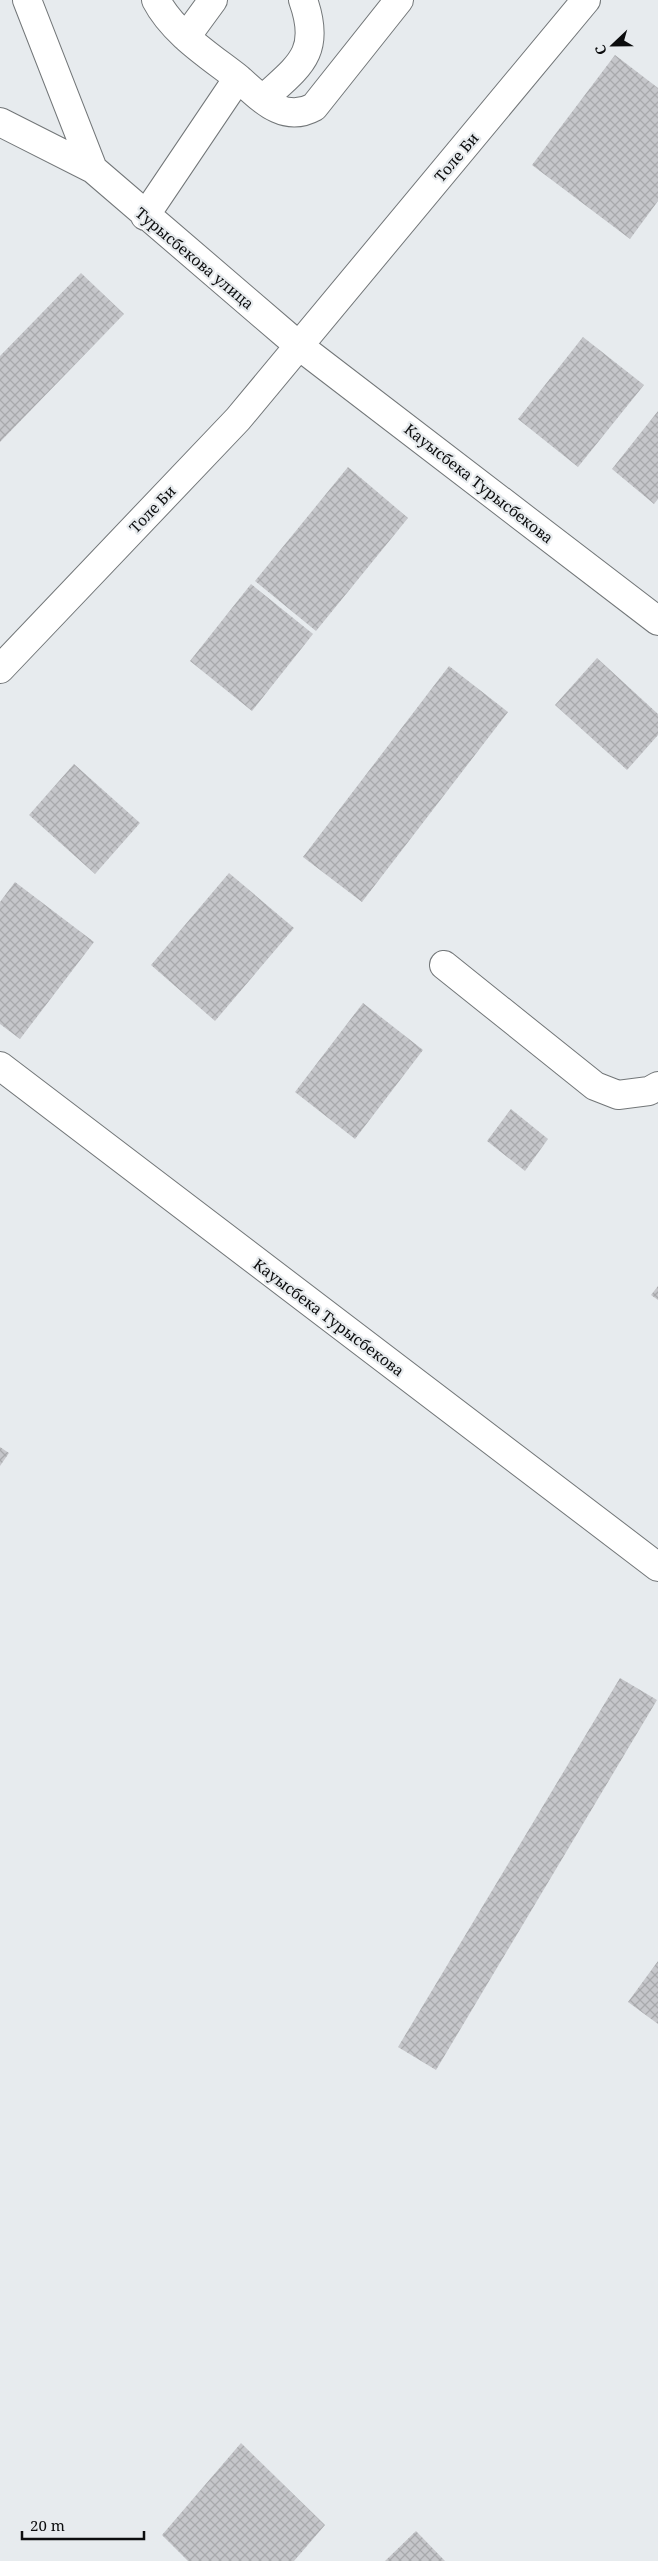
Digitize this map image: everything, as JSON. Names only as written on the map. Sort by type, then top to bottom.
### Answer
[{"type":"street","points":[[27,0],[93,169]]},
{"type":"street","points":[[156,0],[164,15],[186,37],[263,100],[288,114],[306,112],[314,107],[399,0]]},
{"type":"street","points":[[186,37],[213,0]]},
{"type":"street","points":[[263,100],[300,65],[310,44],[311,21],[304,0]]},
{"type":"street","name":"Толе Би","points":[[0,669],[238,419],[586,0]]},
{"type":"street","points":[[145,216],[238,78]]},
{"type":"street","points":[[0,122],[93,169]]},
{"type":"street","name":"Турысбекова улица","points":[[93,169],[145,216],[298,346]]},
{"type":"street","name":"Кауысбека Турысбекова","points":[[298,346],[658,621]]},
{"type":"street","points":[[444,965],[595,1086],[618,1095],[650,1091],[658,1086]]},
{"type":"street","name":"Кауысбека Турысбекова","points":[[0,1066],[658,1567]]},
{"type":"building","points":[[615,55],[658,88],[658,201],[630,239],[532,165]]},
{"type":"building","points":[[81,273],[124,314],[0,442],[0,356]]},
{"type":"building","points":[[583,337],[644,385],[578,467],[518,419]]},
{"type":"building","points":[[658,411],[658,499],[654,504],[612,469]]},
{"type":"building","points":[[348,467],[408,518],[316,631],[255,581]]},
{"type":"building","points":[[251,584],[313,634],[252,711],[190,661]]},
{"type":"building","points":[[597,658],[658,714],[658,735],[627,770],[555,705]]},
{"type":"building","points":[[449,666],[508,712],[362,902],[303,857]]},
{"type":"building","points":[[74,764],[140,823],[95,874],[29,815]]},
{"type":"building","points":[[229,873],[294,928],[215,1021],[151,965]]},
{"type":"building","points":[[15,882],[94,942],[20,1039],[0,1024],[0,902]]},
{"type":"building","points":[[363,1003],[423,1050],[355,1139],[295,1092]]},
{"type":"building","points":[[511,1109],[548,1139],[525,1171],[487,1141]]},
{"type":"building","points":[[658,1286],[658,1300],[651,1295]]},
{"type":"building","points":[[0,1447],[9,1453],[0,1466]]},
{"type":"building","points":[[620,1678],[657,1700],[436,2070],[398,2047]]},
{"type":"building","points":[[658,1961],[658,2024],[628,2002]]},
{"type":"building","points":[[241,2443],[325,2525],[294,2561],[188,2561],[162,2535]]},
{"type":"building","points":[[416,2531],[445,2561],[385,2561]]}]
